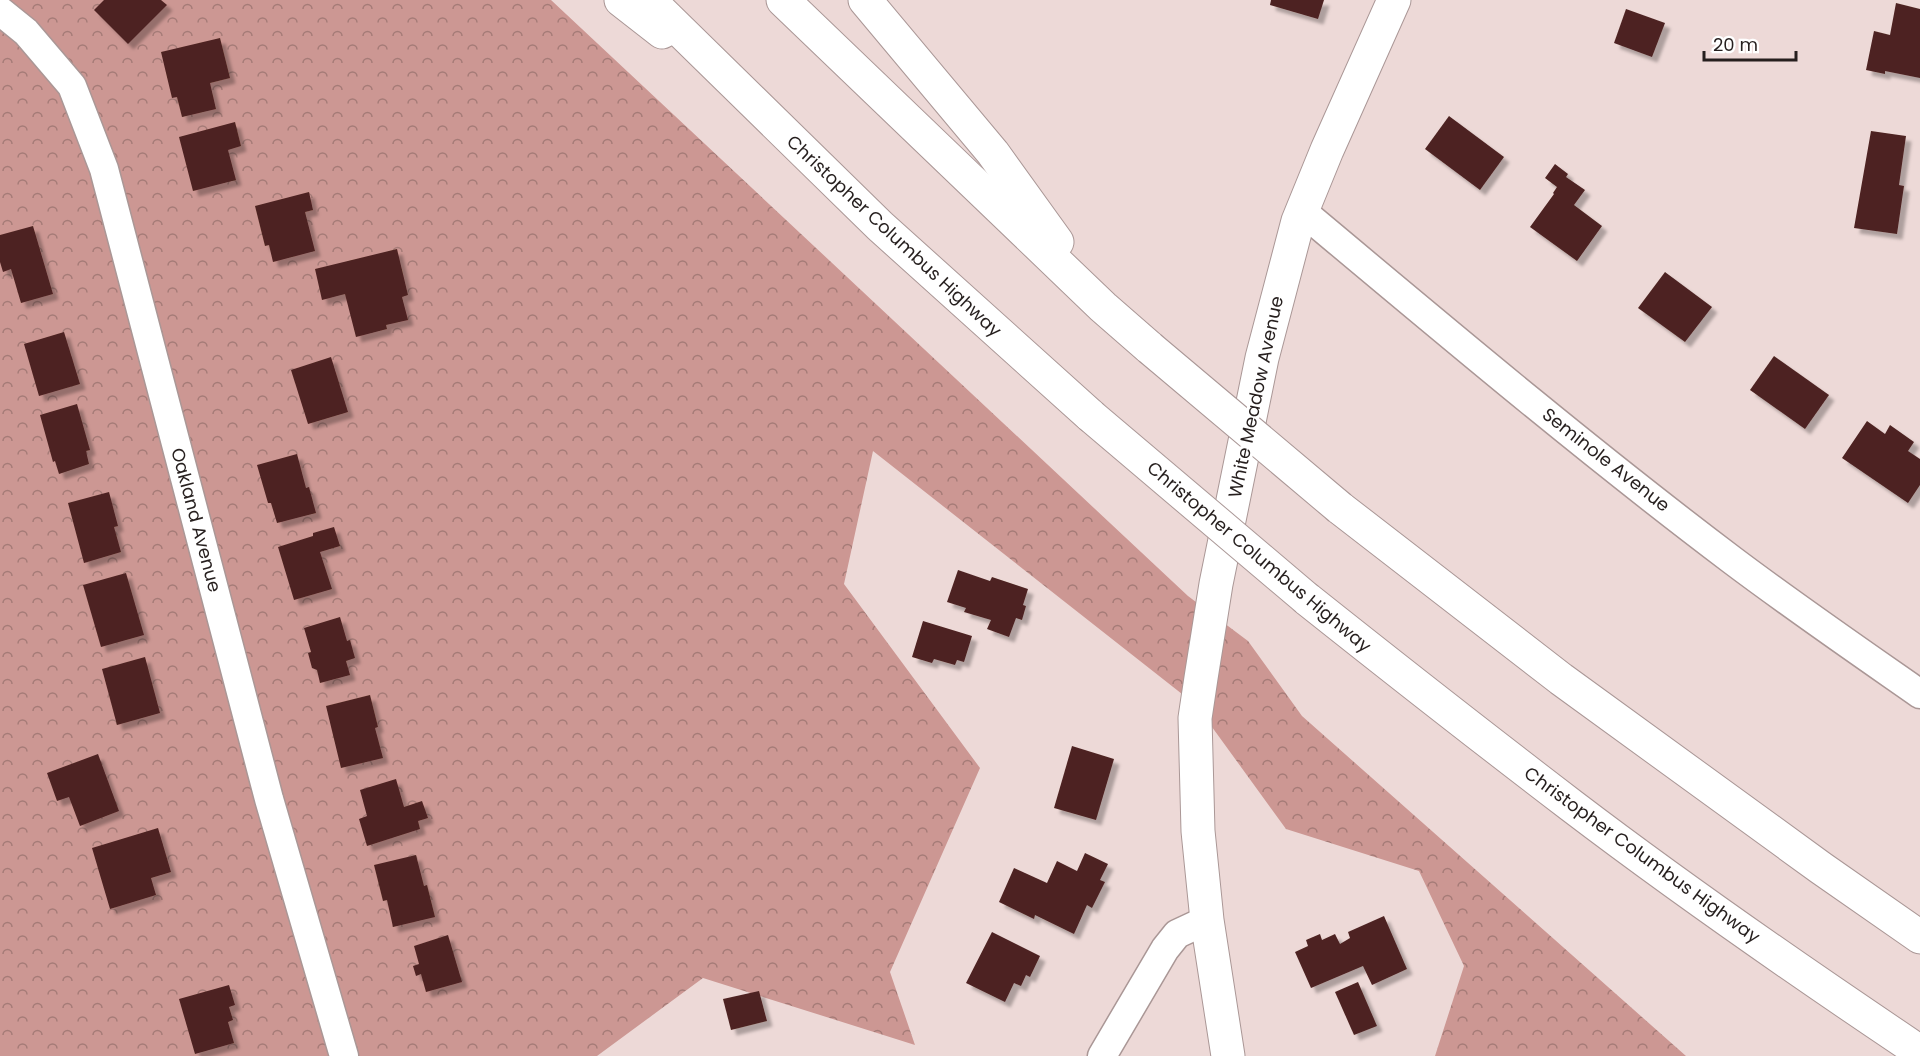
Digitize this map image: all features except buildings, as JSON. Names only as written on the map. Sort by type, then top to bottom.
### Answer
[{"type":"main road","points":[[621,0],[746,97]]},
{"type":"main road","name":"Christopher Columbus Highway","points":[[649,0],[880,226],[1091,416],[1307,600],[1653,866],[1920,1052]]},
{"type":"main road","points":[[783,0],[1103,307],[1340,508],[1561,679],[1920,937]]},
{"type":"main road","points":[[865,0],[993,153],[1103,307]]},
{"type":"main road","name":"White Meadow Avenue","points":[[1228,1056],[1207,921],[1198,831],[1197,710],[1216,584],[1262,358],[1298,221],[1394,0]]},
{"type":"street","name":"Oakland Avenue","points":[[0,11],[26,32],[72,86],[104,169],[269,799],[344,1056]]},
{"type":"street","name":"Seminole Avenue","points":[[1302,212],[1522,394],[1731,559],[1832,634],[1920,694]]},
{"type":"street","points":[[1102,1056],[1165,949],[1177,934],[1207,921]]},
{"type":"green space","points":[[0,0],[551,0],[1188,596],[1248,641],[1302,716],[1686,1056],[1435,1056],[1464,966],[1419,871],[1286,829],[1196,705],[873,451],[844,584],[980,768],[890,972],[915,1045],[703,978],[597,1056],[0,1056]]}]
